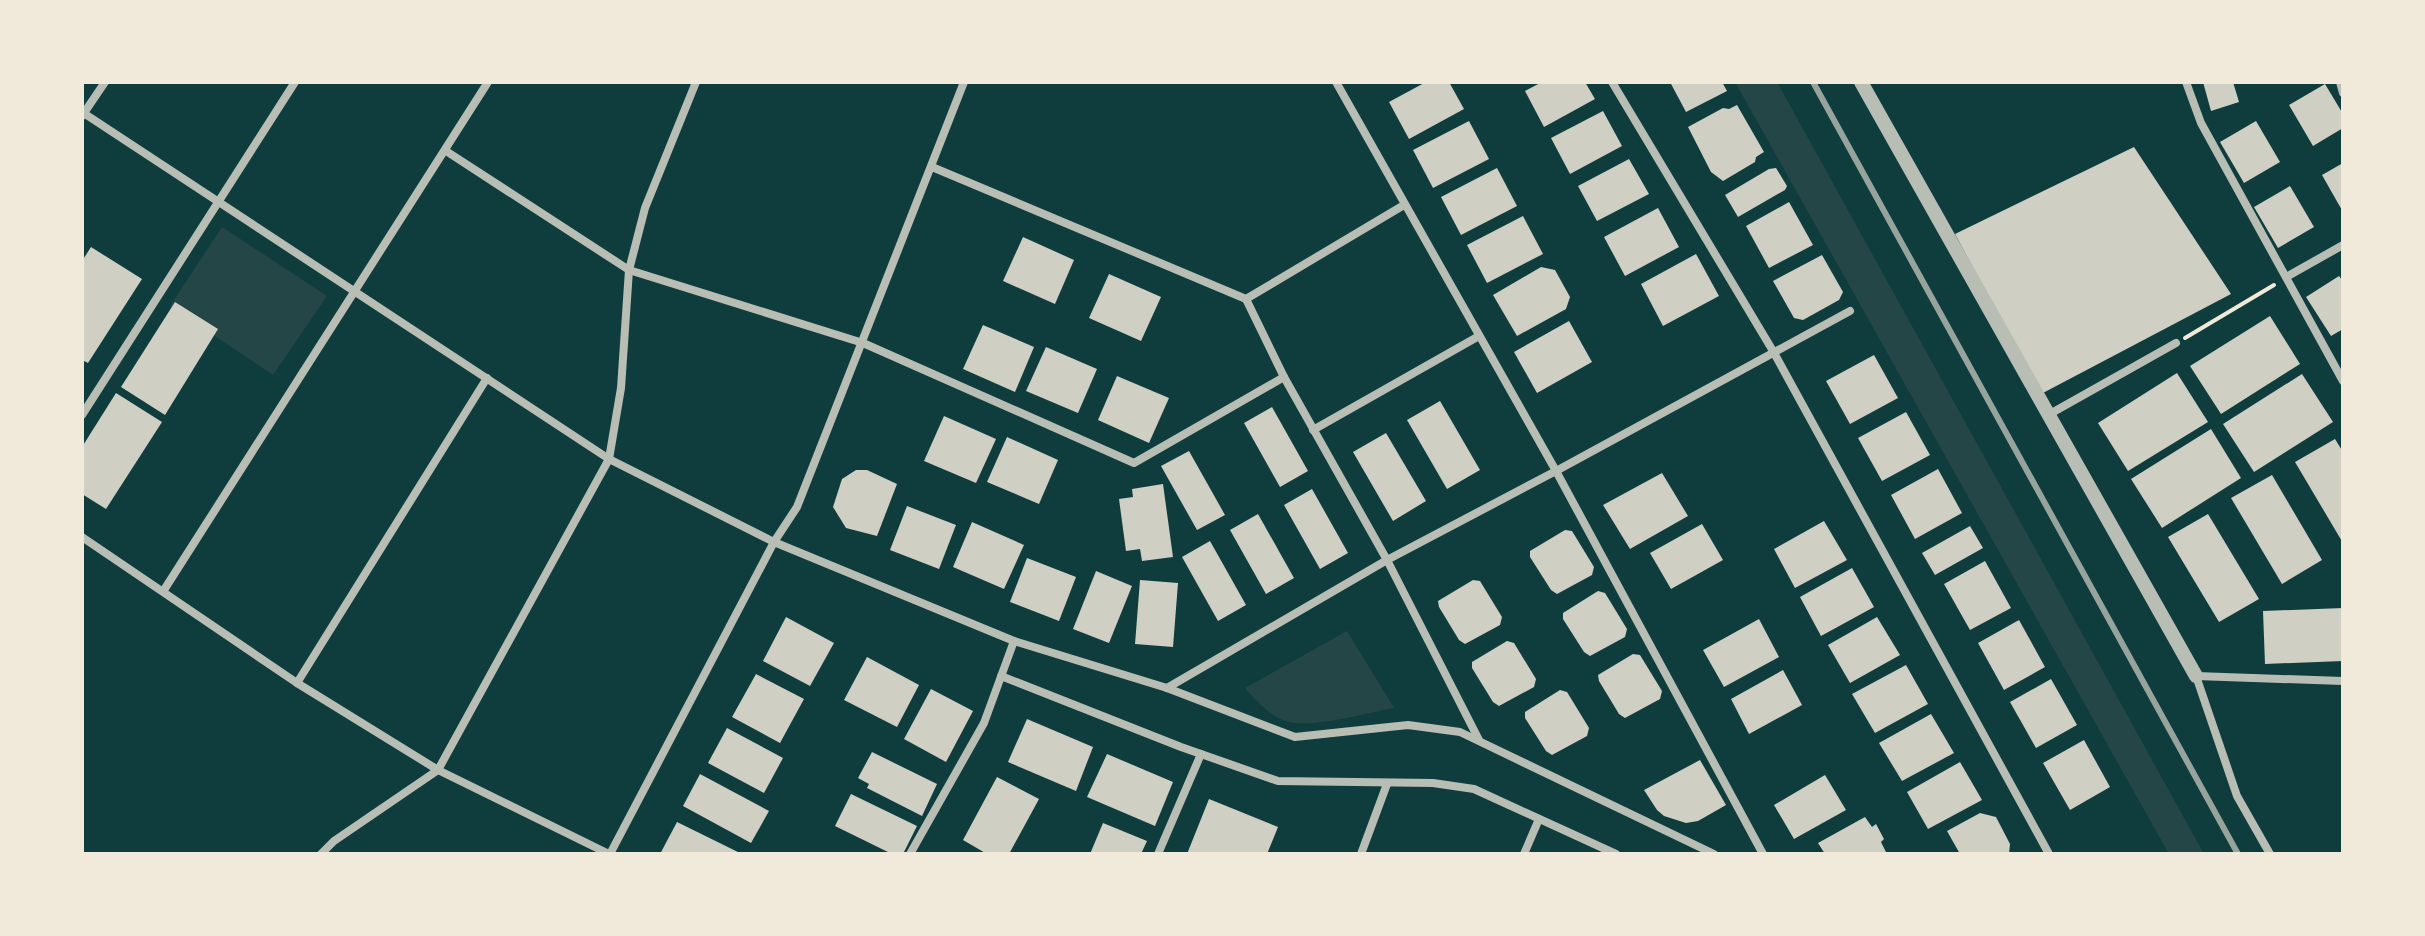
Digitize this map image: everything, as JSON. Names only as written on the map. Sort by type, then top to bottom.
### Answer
[{"type":"street","points":[[105,82],[83,114],[609,459],[774,542],[1014,641],[1167,688],[1295,737],[1408,725],[1460,732],[1714,854]]},
{"type":"street","points":[[82,415],[295,82]]},
{"type":"street","points":[[164,590],[488,82]]},
{"type":"street","points":[[321,854],[334,841],[438,770],[609,459],[621,388],[629,270],[645,208],[696,82]]},
{"type":"street","points":[[82,537],[297,683],[438,770],[609,854],[774,542],[797,507],[964,82]]},
{"type":"street","points":[[1336,82],[1556,471],[1763,854]]},
{"type":"street","points":[[1612,82],[1773,351],[2049,854]]},
{"type":"street","points":[[1861,82],[2196,676],[2237,796],[2270,854]]},
{"type":"street","points":[[2186,82],[2201,123],[2288,276],[2343,381]]},
{"type":"street","points":[[2340,82],[2343,93]]},
{"type":"street","points":[[446,151],[629,270],[863,343],[1134,463],[1284,377]]},
{"type":"street","points":[[932,167],[1246,299],[1284,377],[1387,560],[1480,741]]},
{"type":"street","points":[[1246,299],[1404,205]]},
{"type":"street","points":[[2288,276],[2343,245]]},
{"type":"street","points":[[1167,688],[1387,560],[1850,311]]},
{"type":"street","points":[[1313,430],[1479,336]]},
{"type":"street","points":[[2048,415],[2176,343]]},
{"type":"street","points":[[297,683],[487,378]]},
{"type":"street","points":[[910,854],[984,723],[1014,641]]},
{"type":"street","points":[[1001,676],[1278,781],[1433,783],[1474,789],[1616,854]]},
{"type":"street","points":[[2196,676],[2343,681]]},
{"type":"street","points":[[1158,854],[1201,754]]},
{"type":"street","points":[[1361,854],[1387,784]]},
{"type":"street","points":[[1524,854],[1539,819]]},
{"type":"path","points":[[2176,343],[2288,276]]},
{"type":"shaded area","points":[[1735,82],[1777,82],[2204,854],[2169,854]]},
{"type":"shaded area","points":[[222,227],[327,296],[273,375],[170,306]]},
{"type":"shaded area","points":[[1347,631],[1394,708],[1326,722],[1289,722],[1271,713],[1245,688]]},
{"type":"building","points":[[1426,82],[1449,82],[1464,109],[1409,139],[1389,102]]},
{"type":"building","points":[[1542,82],[1585,82],[1595,99],[1544,127],[1525,91]]},
{"type":"building","points":[[1670,82],[1722,82],[1727,91],[1686,112]]},
{"type":"building","points":[[2203,82],[2233,82],[2239,102],[2211,111]]},
{"type":"building","points":[[2325,84],[2343,114],[2343,128],[2313,146],[2289,105]]},
{"type":"building","points":[[1737,105],[1764,152],[1756,157],[1755,162],[1723,181],[1711,172],[1688,127],[1723,108]]},
{"type":"building","points":[[1603,111],[1622,146],[1570,174],[1551,138]]},
{"type":"building","points":[[1469,121],[1489,159],[1433,188],[1413,150]]},
{"type":"building","points":[[2256,121],[2280,162],[2244,183],[2220,142]]},
{"type":"building","points":[[2134,147],[2231,294],[2041,394],[1955,234]]},
{"type":"building","points":[[1629,159],[1649,194],[1597,221],[1578,186]]},
{"type":"building","points":[[2343,163],[2343,212],[2322,175]]},
{"type":"building","points":[[1497,168],[1517,206],[1461,235],[1441,197]]},
{"type":"building","points":[[1776,168],[1787,186],[1785,190],[1738,217],[1725,195]]},
{"type":"building","points":[[2290,186],[2314,227],[2278,248],[2254,207]]},
{"type":"building","points":[[1789,202],[1813,245],[1769,268],[1746,226]]},
{"type":"building","points":[[1658,208],[1679,247],[1625,276],[1604,237]]},
{"type":"building","points":[[1523,216],[1543,254],[1487,283],[1467,245]]},
{"type":"building","points":[[1023,237],[1074,260],[1055,304],[1003,281]]},
{"type":"building","points":[[91,247],[142,279],[88,363],[82,360],[82,261]]},
{"type":"building","points":[[1696,254],[1719,296],[1663,326],[1641,284]]},
{"type":"building","points":[[1822,255],[1843,292],[1839,300],[1803,320],[1794,318],[1773,281]]},
{"type":"building","points":[[1541,267],[1555,270],[1570,297],[1566,309],[1517,336],[1493,295]]},
{"type":"building","points":[[1109,274],[1161,297],[1141,341],[1089,318]]},
{"type":"building","points":[[2339,276],[2343,281],[2343,329],[2331,336],[2306,297]]},
{"type":"building","points":[[175,302],[218,329],[165,415],[121,387]]},
{"type":"building","points":[[2270,316],[2300,364],[2221,414],[2190,366]]},
{"type":"building","points":[[1569,321],[1592,362],[1537,393],[1514,352]]},
{"type":"building","points":[[983,325],[1034,347],[1015,392],[963,369]]},
{"type":"building","points":[[1046,347],[1097,369],[1078,413],[1026,391]]},
{"type":"building","points":[[1874,355],[1898,398],[1850,424],[1826,381]]},
{"type":"building","points":[[2177,373],[2208,422],[2128,471],[2098,423]]},
{"type":"building","points":[[2302,374],[2333,422],[2254,472],[2223,424]]},
{"type":"building","points":[[1117,376],[1169,398],[1149,443],[1098,420]]},
{"type":"building","points":[[116,393],[162,422],[106,509],[82,494],[82,447]]},
{"type":"building","points":[[1440,401],[1480,470],[1447,489],[1407,420]]},
{"type":"building","points":[[1272,407],[1308,471],[1280,487],[1244,423]]},
{"type":"building","points":[[1906,412],[1930,455],[1882,481],[1858,438]]},
{"type":"building","points":[[944,416],[996,439],[976,483],[924,461]]},
{"type":"building","points":[[2211,429],[2241,478],[2162,528],[2131,479]]},
{"type":"building","points":[[1386,433],[1426,501],[1393,521],[1353,452]]},
{"type":"building","points":[[1007,437],[1058,460],[1039,504],[987,482]]},
{"type":"building","points":[[2335,439],[2343,452],[2343,543],[2295,462]]},
{"type":"building","points":[[1189,451],[1225,515],[1197,530],[1161,466]]},
{"type":"building","points":[[1938,469],[1962,513],[1915,539],[1891,495]]},
{"type":"building","points":[[856,470],[867,470],[897,484],[877,536],[846,528],[833,507],[842,479]]},
{"type":"building","points":[[1662,473],[1688,516],[1630,549],[1603,505]]},
{"type":"building","points":[[2272,475],[2322,560],[2282,584],[2231,498]]},
{"type":"building","points":[[1163,484],[1173,557],[1142,561],[1140,549],[1126,551],[1119,499],[1133,497],[1132,489]]},
{"type":"building","points":[[1312,489],[1348,553],[1320,569],[1284,505]]},
{"type":"building","points":[[907,506],[956,525],[939,569],[890,550]]},
{"type":"building","points":[[1258,514],[1294,578],[1266,594],[1230,530]]},
{"type":"building","points":[[2208,514],[2259,599],[2219,622],[2168,537]]},
{"type":"building","points":[[1824,521],[1847,560],[1795,588],[1774,549]]},
{"type":"building","points":[[972,522],[1024,545],[1004,589],[953,567]]},
{"type":"building","points":[[1702,524],[1723,560],[1671,589],[1650,553]]},
{"type":"building","points":[[1970,526],[1983,548],[1935,575],[1922,553]]},
{"type":"building","points":[[1565,530],[1572,531],[1594,567],[1592,575],[1557,594],[1551,590],[1530,557],[1530,551]]},
{"type":"building","points":[[1210,541],[1246,605],[1218,621],[1182,557]]},
{"type":"building","points":[[1027,558],[1076,577],[1059,621],[1010,602]]},
{"type":"building","points":[[1985,561],[2011,608],[1970,630],[1944,584]]},
{"type":"building","points":[[1852,568],[1874,607],[1821,636],[1800,597]]},
{"type":"building","points":[[1096,571],[1132,586],[1109,643],[1073,629]]},
{"type":"building","points":[[1140,580],[1178,583],[1173,647],[1135,644]]},
{"type":"building","points":[[1473,580],[1480,581],[1502,617],[1500,625],[1465,644],[1459,640],[1438,601]]},
{"type":"building","points":[[1598,591],[1605,593],[1627,629],[1625,637],[1590,656],[1584,652],[1563,619],[1563,613]]},
{"type":"building","points":[[2343,608],[2343,661],[2265,664],[2263,611]]},
{"type":"building","points":[[786,617],[834,643],[810,686],[763,661]]},
{"type":"building","points":[[1877,617],[1900,655],[1850,683],[1828,645]]},
{"type":"building","points":[[1759,619],[1779,657],[1724,687],[1703,650]]},
{"type":"building","points":[[2019,620],[2045,667],[2004,690],[1978,643]]},
{"type":"building","points":[[1507,641],[1514,643],[1536,679],[1534,687],[1499,706],[1493,702],[1472,668],[1472,662]]},
{"type":"building","points":[[1633,654],[1640,655],[1662,691],[1660,699],[1625,718],[1619,714],[1598,675]]},
{"type":"building","points":[[867,657],[919,685],[897,727],[844,700]]},
{"type":"building","points":[[1906,665],[1928,704],[1875,733],[1852,694]]},
{"type":"building","points":[[1783,670],[1802,705],[1749,734],[1731,699]]},
{"type":"building","points":[[756,674],[804,699],[780,743],[732,717]]},
{"type":"building","points":[[2051,679],[2077,725],[2036,748],[2010,702]]},
{"type":"building","points":[[931,689],[973,711],[946,762],[904,739]]},
{"type":"building","points":[[1560,690],[1567,692],[1589,728],[1587,736],[1552,755],[1546,751],[1525,718],[1525,712]]},
{"type":"building","points":[[1931,714],[1954,753],[1902,781],[1879,743]]},
{"type":"building","points":[[1027,719],[1093,747],[1076,791],[1008,762]]},
{"type":"building","points":[[727,728],[783,758],[764,793],[708,763]]},
{"type":"building","points":[[2084,740],[2110,787],[2070,810],[2043,763]]},
{"type":"building","points":[[872,752],[937,784],[922,816],[867,788],[869,784],[858,778]]},
{"type":"building","points":[[1107,754],[1173,782],[1155,826],[1087,797]]},
{"type":"building","points":[[1700,760],[1726,805],[1698,821],[1686,823],[1664,816],[1644,790]]},
{"type":"building","points":[[1960,762],[1982,800],[1928,829],[1907,792]]},
{"type":"building","points":[[700,774],[769,811],[751,843],[683,806]]},
{"type":"building","points":[[1825,775],[1846,810],[1794,839],[1774,805]]},
{"type":"building","points":[[997,777],[1039,799],[1009,854],[987,854],[963,840]]},
{"type":"building","points":[[851,794],[917,826],[903,854],[892,854],[835,826]]},
{"type":"building","points":[[1209,799],[1278,827],[1267,854],[1187,854]]},
{"type":"building","points":[[1980,813],[1996,817],[2010,844],[2009,854],[1960,854],[1947,831]]},
{"type":"building","points":[[1865,817],[1872,827],[1876,824],[1884,839],[1881,842],[1886,852],[1825,854],[1818,843]]},
{"type":"building","points":[[677,822],[742,854],[660,854]]},
{"type":"building","points":[[1103,823],[1147,841],[1141,854],[1090,854]]},
{"type":"railway","points":[[1813,82],[2238,854]]}]
